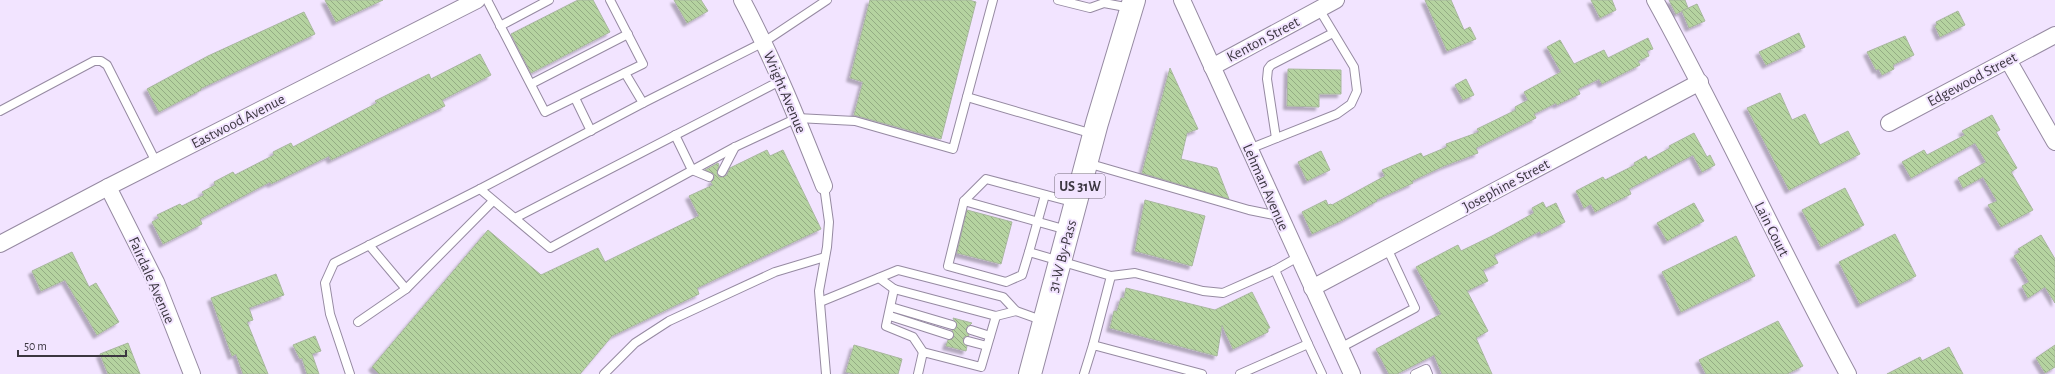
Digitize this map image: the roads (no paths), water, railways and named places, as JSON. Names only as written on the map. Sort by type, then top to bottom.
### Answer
[{"type":"main road","name":"31-W By-Pass","points":[[1030,374],[1086,163],[1132,4]]},
{"type":"street","name":"Eastwood Avenue","points":[[0,244],[156,162],[477,0]]},
{"type":"street","name":"Wright Avenue","points":[[742,0],[764,42],[797,118],[824,186]]},
{"type":"street","name":"Lehman Avenue","points":[[1182,0],[1352,374]]},
{"type":"street","name":"Kenton Street","points":[[1212,66],[1336,0]]},
{"type":"street","name":"Lain Court","points":[[1655,0],[1700,82],[1772,230],[1848,374]]},
{"type":"street","name":"Edgewood Street","points":[[1889,123],[2055,35]]},
{"type":"street","points":[[2008,60],[2055,142]]},
{"type":"street","name":"Josephine Street","points":[[1312,288],[1700,82]]},
{"type":"street","name":"Fairdale Avenue","points":[[108,187],[156,282],[192,374]]},
{"type":"lane","points":[[487,0],[545,112],[643,64],[610,0]]},
{"type":"lane","points":[[500,26],[549,0]]},
{"type":"lane","points":[[350,374],[330,314],[325,282],[334,263],[764,42],[827,0]]},
{"type":"lane","points":[[480,189],[550,248],[692,170],[797,118],[855,121],[953,149],[993,0]]},
{"type":"lane","points":[[1058,0],[1090,8],[1104,3],[1132,4]]},
{"type":"lane","points":[[1249,150],[1337,114],[1351,104],[1357,91],[1354,67],[1319,9]]},
{"type":"lane","points":[[1276,138],[1267,79],[1268,69],[1272,65],[1333,33]]},
{"type":"lane","points":[[531,84],[628,34]]},
{"type":"lane","points":[[0,111],[94,61],[101,61],[107,65],[156,162]]},
{"type":"lane","points":[[625,73],[643,103]]},
{"type":"lane","points":[[515,218],[780,81]]},
{"type":"lane","points":[[967,97],[1094,134]]},
{"type":"lane","points":[[574,98],[591,131]]},
{"type":"lane","points":[[675,135],[692,170],[709,177]]},
{"type":"lane","points":[[722,172],[735,148]]},
{"type":"lane","points":[[1086,163],[1249,210],[1280,216]]},
{"type":"lane","points":[[1045,195],[1022,276],[1006,282],[948,266],[964,201],[986,179],[1076,203]]},
{"type":"lane","points":[[824,186],[829,222],[819,290],[826,374]]},
{"type":"lane","points":[[358,322],[406,289],[493,201]]},
{"type":"lane","points":[[964,201],[1068,231]]},
{"type":"lane","points":[[369,245],[406,289]]},
{"type":"lane","points":[[1340,348],[1415,308],[1387,248]]},
{"type":"lane","points":[[1029,252],[1111,276],[1135,273],[1203,291],[1223,293],[1275,270],[1298,257]]},
{"type":"lane","points":[[604,374],[635,343],[669,321],[775,272],[825,257]]},
{"type":"lane","points":[[820,302],[898,270],[1003,297],[1016,311],[1044,321]]},
{"type":"lane","points":[[1275,270],[1322,374]]},
{"type":"lane","points":[[1084,374],[1111,276]]},
{"type":"lane","points":[[879,278],[894,289],[996,316],[1016,311]]},
{"type":"lane","points":[[1003,297],[1006,282]]},
{"type":"lane","points":[[894,289],[890,316],[886,326],[914,337],[923,352],[918,374]]},
{"type":"lane","points":[[891,307],[952,325]]},
{"type":"lane","points":[[890,316],[949,335]]},
{"type":"lane","points":[[923,352],[981,367],[996,316]]},
{"type":"lane","points":[[971,330],[990,336]]},
{"type":"lane","points":[[968,341],[987,346]]},
{"type":"lane","points":[[1240,374],[1308,344]]},
{"type":"lane","points":[[1093,345],[1202,374]]},
{"type":"lane","points":[[1415,374],[1426,369],[1428,374]]}]
